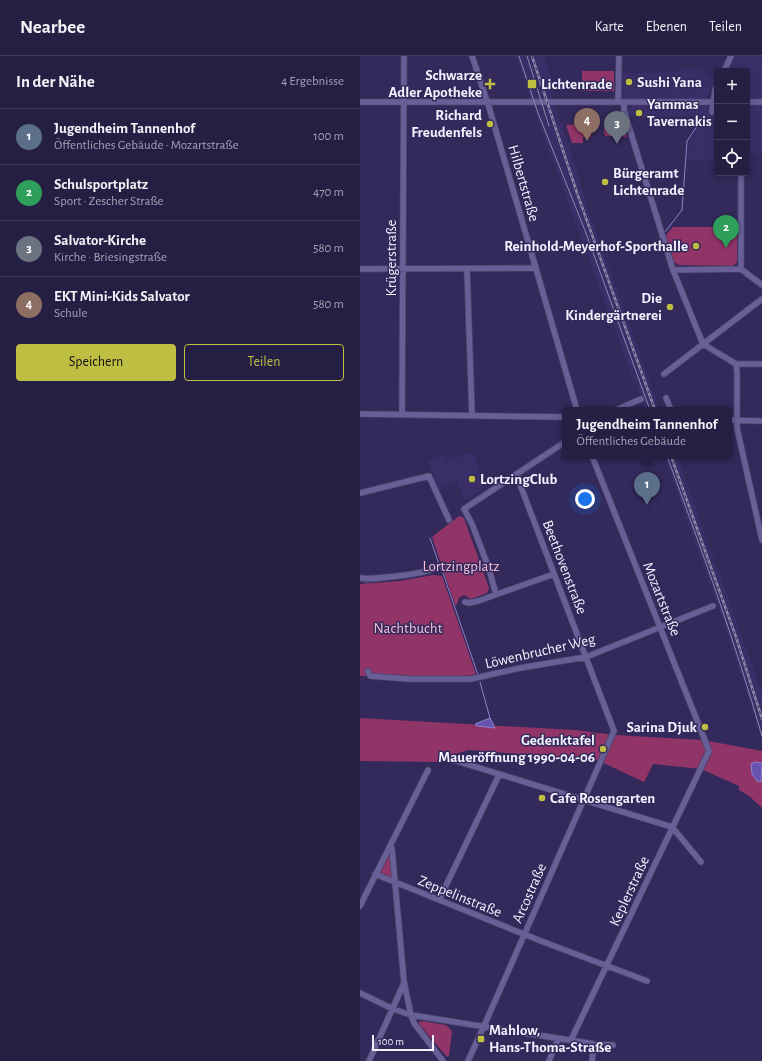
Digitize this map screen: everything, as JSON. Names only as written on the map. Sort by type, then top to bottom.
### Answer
[{"type":"street","name":"Krügerstraße","points":[[402,414],[404,56]]},
{"type":"street","name":"Hilbertstraße","points":[[472,56],[487,102],[576,407]]},
{"type":"street","points":[[619,56],[621,102],[673,270],[703,344],[736,364],[762,364]]},
{"type":"street","points":[[725,68],[731,56]]},
{"type":"street","points":[[360,102],[714,102]]},
{"type":"street","points":[[750,102],[762,102]]},
{"type":"street","points":[[712,112],[714,104]]},
{"type":"street","points":[[741,176],[741,269]]},
{"type":"street","points":[[360,269],[536,268]]},
{"type":"street","points":[[467,269],[472,415]]},
{"type":"street","points":[[673,270],[741,269],[762,285]]},
{"type":"street","points":[[664,374],[762,299]]},
{"type":"street","points":[[736,364],[736,420],[762,540]]},
{"type":"street","points":[[666,398],[670,407]]},
{"type":"street","points":[[623,407],[641,399]]},
{"type":"street","points":[[360,414],[562,417]]},
{"type":"street","points":[[732,420],[762,420]]},
{"type":"street","points":[[496,594],[488,566],[472,524],[464,509],[562,444]]},
{"type":"street","name":"Mozartstraße","points":[[593,459],[709,751]]},
{"type":"street","name":"Beethovenstraße","points":[[516,474],[614,729],[612,735]]},
{"type":"street","points":[[360,493],[429,476],[449,520]]},
{"type":"street","points":[[361,579],[397,576],[435,568]]},
{"type":"street","points":[[465,602],[470,603],[554,574]]},
{"type":"street","name":"Löwenbrucher Weg","points":[[368,671],[370,676],[396,678],[471,679],[586,656],[713,606]]},
{"type":"street","name":"Arcostraße","points":[[468,1061],[612,735]]},
{"type":"street","name":"Keplerstraße","points":[[571,1040],[709,751]]},
{"type":"street","points":[[450,759],[672,827],[701,862]]},
{"type":"street","points":[[360,906],[428,770]]},
{"type":"street","points":[[439,900],[499,775]]},
{"type":"street","points":[[390,846],[392,849],[404,982],[411,1015],[414,1023],[443,1061]]},
{"type":"street","name":"Zeppelinstraße","points":[[375,874],[394,883],[524,934],[648,981]]},
{"type":"street","points":[[369,1061],[404,982]]},
{"type":"street","points":[[360,993],[393,1009],[411,1015],[558,1039],[613,1045]]},
{"type":"street","points":[[549,1061],[558,1039]]},
{"type":"street","points":[[592,1061],[594,1044]]},
{"type":"shaded area","points":[[516,56],[544,56],[554,87],[549,89],[571,151],[590,215],[659,407],[645,407],[633,379],[536,115]]},
{"type":"shaded area","points":[[734,56],[759,56],[762,58],[762,98],[750,98],[750,68],[728,68]]},
{"type":"shaded area","points":[[695,68],[714,78],[714,85],[705,99],[621,98],[621,73],[678,72],[678,69]]},
{"type":"shaded area","points":[[633,105],[714,105],[714,160],[687,160],[689,141],[705,116],[628,117],[627,110]]},
{"type":"shaded area","points":[[750,105],[762,105],[762,153],[750,153]]},
{"type":"shaded area","points":[[473,452],[486,487],[465,501],[457,480],[439,488],[428,462],[445,454],[447,460]]},
{"type":"shaded area","points":[[665,459],[678,459],[762,692],[762,741],[729,638]]},
{"type":"shaded area","points":[[490,718],[495,728],[477,726],[475,724]]},
{"type":"shaded area","points":[[755,762],[762,763],[761,782],[757,781],[752,774],[751,764]]},
{"type":"green space","points":[[582,71],[614,71],[614,91],[582,91]]},
{"type":"green space","points":[[622,123],[627,137],[605,136],[604,124]]},
{"type":"green space","points":[[589,124],[591,137],[583,137],[583,143],[572,143],[566,125]]},
{"type":"green space","points":[[673,227],[737,227],[737,262],[733,266],[679,265],[674,262],[666,235]]},
{"type":"green space","name":"Lortzingplatz","points":[[459,516],[464,518],[489,588],[487,593],[471,599],[464,595],[459,598],[457,604],[455,605],[432,537]]},
{"type":"green space","name":"Nachtbucht","points":[[433,575],[442,576],[476,674],[467,676],[360,676],[360,584],[400,581]]},
{"type":"green space","points":[[360,718],[574,730],[615,735],[703,740],[762,751],[762,808],[749,796],[739,790],[739,786],[701,769],[653,764],[644,782],[597,760],[469,750],[436,762],[360,761]]},
{"type":"green space","points":[[387,854],[391,855],[392,877],[390,878],[378,873]]},
{"type":"green space","points":[[422,1021],[446,1025],[452,1031],[449,1056],[447,1057],[419,1024],[419,1022]]},
{"type":"waterway","points":[[665,232],[682,210],[687,141],[704,116]]},
{"type":"waterway","points":[[430,538],[441,570]]},
{"type":"waterway","points":[[443,573],[478,675]]},
{"type":"waterway","points":[[365,582],[378,581]]},
{"type":"waterway","points":[[480,682],[490,718]]},
{"type":"tram line","points":[[519,56],[538,113],[586,233],[649,407]]},
{"type":"tram line","points":[[527,56],[549,126]]},
{"type":"tram line","points":[[668,459],[729,630],[762,736]]},
{"type":"railway","points":[[532,56],[577,193],[654,407]]},
{"type":"railway","points":[[672,459],[736,637],[762,719]]},
{"type":"place","name":"Sushi Yana","points":[[629,82]]},
{"type":"place","name":"Schwarze Adler Apotheke","points":[[490,84]]},
{"type":"place","name":"Lichtenrade","points":[[532,84]]},
{"type":"place","name":"Yammas Tavernakis","points":[[639,113]]},
{"type":"place","name":"Richard Freudenfels","points":[[490,124]]},
{"type":"place","name":"EKT Mini-Kids Salvator","points":[[587,141]]},
{"type":"place","name":"Salvator-Kirche","points":[[617,144]]},
{"type":"place","name":"Bürgeramt Lichtenrade","points":[[605,182]]},
{"type":"place","name":"Reinhold-Meyerhof-Sporthalle","points":[[696,246]]},
{"type":"place","name":"Schulsportplatz","points":[[726,248]]},
{"type":"place","name":"Die Kindergärtnerei","points":[[670,307]]},
{"type":"place","name":"LortzingClub","points":[[472,479]]},
{"type":"place","name":"Jugendheim Tannenhof","points":[[647,505]]},
{"type":"place","name":"Sarina Djuk","points":[[705,727]]},
{"type":"place","name":"Gedenktafel Maueröffnung 1990-04-06","points":[[603,749]]},
{"type":"place","name":"Cafe Rosengarten","points":[[542,798]]},
{"type":"place","name":"Mahlow, Hans-Thoma-Straße","points":[[481,1039]]}]
